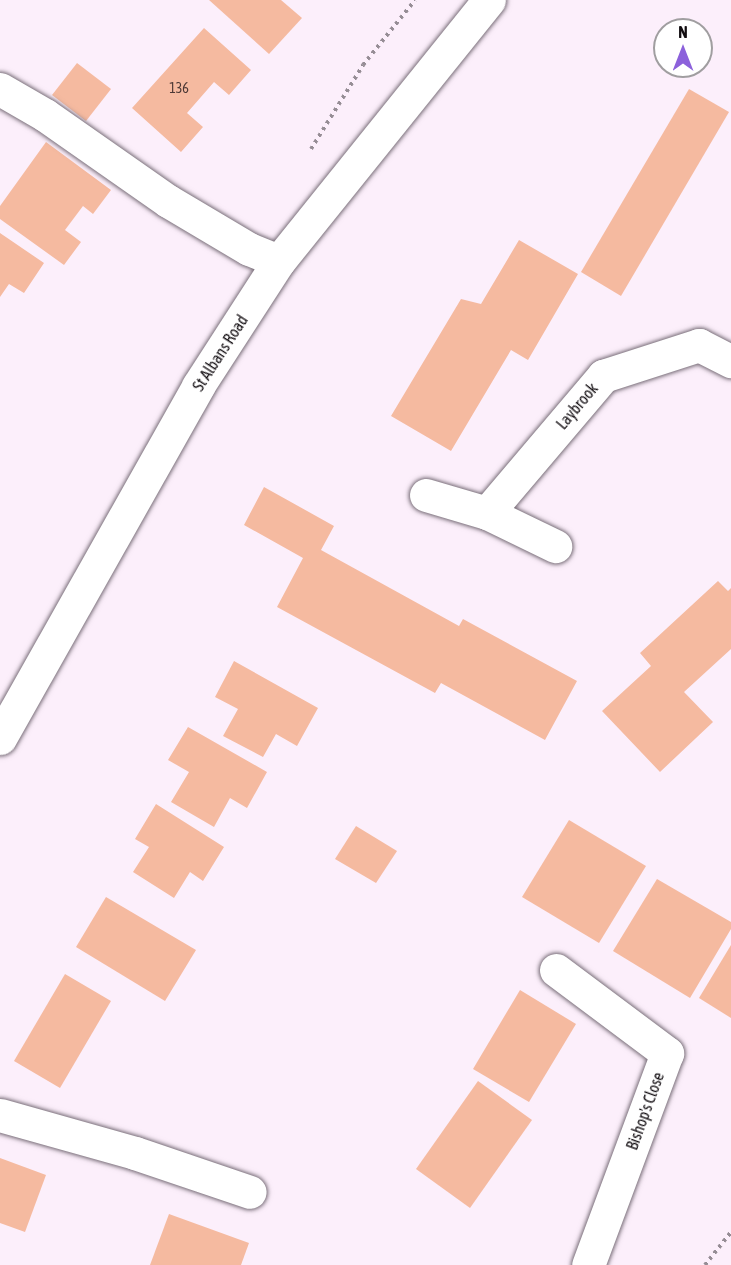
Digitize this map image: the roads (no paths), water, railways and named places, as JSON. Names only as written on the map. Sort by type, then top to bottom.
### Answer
[{"type":"main road","name":"St Albans Road","points":[[0,738],[198,386],[279,261],[489,0]]},
{"type":"main road","points":[[0,89],[45,115],[168,201],[249,249],[279,261]]},
{"type":"main road","name":"Laybrook","points":[[487,513],[603,376],[699,345],[731,361]]},
{"type":"main road","points":[[426,495],[487,513],[555,546]]},
{"type":"main road","name":"Bishop's Close","points":[[556,970],[667,1053],[588,1265]]},
{"type":"main road","points":[[0,1115],[135,1153],[250,1192]]}]
